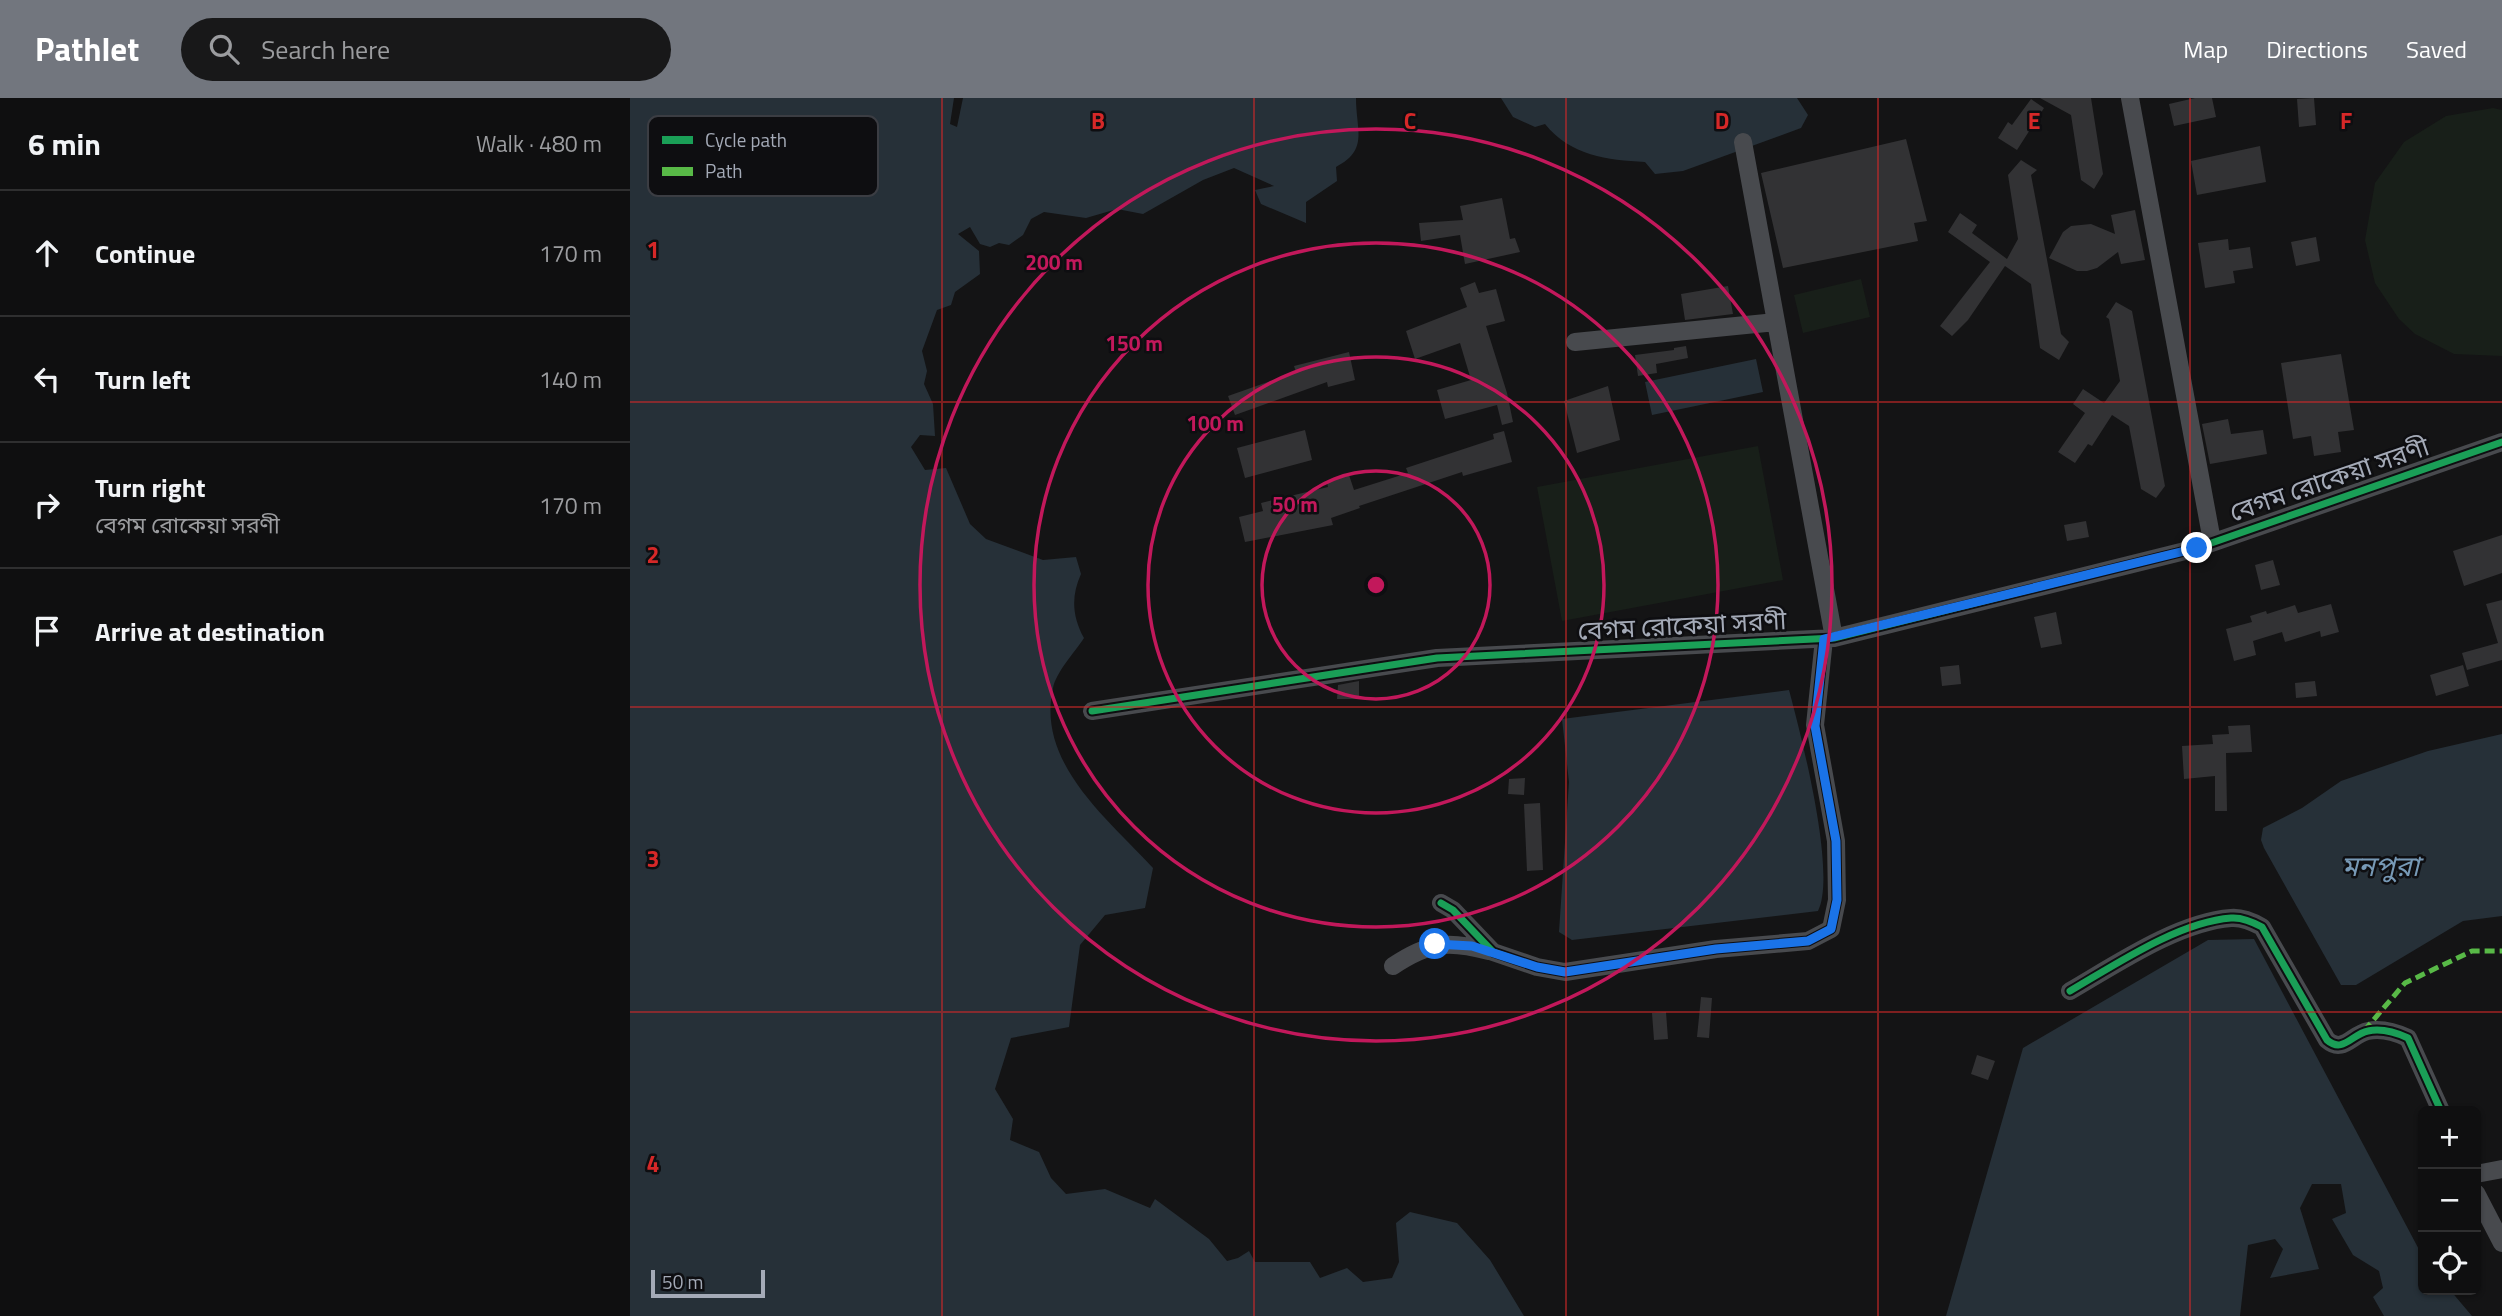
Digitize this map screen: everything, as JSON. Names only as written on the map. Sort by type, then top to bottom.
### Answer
[{"type":"street","points":[[2130,98],[2212,541]]},
{"type":"street","points":[[1393,966],[1435,944],[1456,944],[1493,952],[1537,967],[1565,972],[1716,949],[1808,941],[1831,929],[1837,900],[1836,841],[1815,726],[1829,638],[1743,142]]},
{"type":"street","points":[[1575,342],[1776,322]]},
{"type":"street","name":"বেগম রোকেয়া সরণী","points":[[1092,711],[1437,658],[1829,638],[2197,548],[2502,442]]},
{"type":"street","points":[[1441,903],[1453,910],[1493,952]]},
{"type":"street","points":[[2070,991],[2132,955],[2192,928],[2233,918],[2250,921],[2262,927],[2327,1040],[2342,1046],[2364,1031],[2380,1030],[2408,1038],[2439,1106]]},
{"type":"street","points":[[2481,1173],[2502,1169]]},
{"type":"street","points":[[2481,1203],[2502,1243]]},
{"type":"shaded area","points":[[2493,108],[2502,110],[2502,356],[2454,354],[2415,334],[2399,319],[2375,283],[2365,240],[2375,183],[2404,142],[2446,116]]},
{"type":"shaded area","points":[[1861,279],[1870,317],[1803,333],[1794,295]]},
{"type":"shaded area","points":[[1758,446],[1783,580],[1562,621],[1537,487]]},
{"type":"water","points":[[630,98],[954,98],[950,124],[957,127],[963,98],[1356,98],[1357,146],[1353,154],[1336,167],[1337,181],[1306,202],[1306,223],[1261,204],[1255,190],[1274,186],[1234,168],[1203,180],[1143,214],[1117,209],[1086,218],[1044,212],[1031,219],[1023,235],[1009,245],[999,243],[990,247],[980,244],[970,227],[958,234],[979,251],[980,274],[955,292],[951,305],[937,310],[922,351],[927,371],[924,384],[933,404],[935,436],[920,435],[911,447],[925,470],[946,468],[970,524],[986,539],[1043,560],[1076,557],[1081,574],[1074,606],[1084,638],[1062,669],[1053,688],[1051,715],[1055,741],[1065,765],[1080,788],[1153,868],[1145,908],[1105,915],[1080,945],[1069,1027],[1011,1038],[995,1089],[1013,1119],[1010,1140],[1039,1152],[1051,1178],[1066,1194],[1105,1189],[1150,1208],[1155,1199],[1209,1239],[1227,1261],[1249,1251],[1255,1262],[1310,1262],[1320,1278],[1347,1268],[1363,1282],[1392,1278],[1399,1262],[1396,1223],[1410,1212],[1457,1223],[1490,1260],[1524,1316],[630,1316]]},
{"type":"water","points":[[1501,98],[1797,98],[1808,115],[1801,128],[1683,171],[1655,174],[1645,162],[1604,158],[1578,150],[1555,135],[1545,124],[1535,127],[1513,117]]},
{"type":"water","points":[[1756,359],[1763,392],[1652,415],[1645,382]]},
{"type":"water","points":[[1789,690],[1820,836],[1823,892],[1818,911],[1572,940],[1559,932],[1569,782],[1562,719]]},
{"type":"water","name":"মনপুরা","points":[[2502,734],[2502,916],[2463,921],[2356,985],[2341,985],[2264,848],[2261,840],[2263,828],[2302,808],[2341,781],[2428,751]]},
{"type":"water","points":[[2254,939],[2418,1248],[2418,1295],[2454,1295],[2472,1316],[2384,1316],[2373,1297],[2383,1288],[2379,1271],[2353,1255],[2332,1219],[2346,1213],[2341,1184],[2312,1184],[2300,1208],[2319,1269],[2270,1278],[2283,1249],[2275,1239],[2248,1245],[2240,1316],[1946,1316],[2023,1048],[2208,940]]},
{"type":"building","points":[[2040,98],[2091,98],[2103,174],[2094,189],[2081,180],[2071,115]]},
{"type":"building","points":[[2195,98],[2212,98],[2216,117],[2174,126],[2169,104]]},
{"type":"building","points":[[2314,98],[2316,125],[2299,127],[2297,99]]},
{"type":"building","points":[[2031,99],[2044,108],[2017,150],[1998,138],[2008,122],[2012,125]]},
{"type":"building","points":[[1906,139],[1927,221],[1914,223],[1918,241],[1783,268],[1761,173]]},
{"type":"building","points":[[2260,146],[2266,182],[2197,195],[2191,161]]},
{"type":"building","points":[[2021,160],[2037,170],[2031,175],[2061,334],[2069,342],[2059,360],[2040,348],[2031,284],[2005,266],[1968,320],[1952,336],[1940,326],[1990,262],[1948,232],[1960,213],[1977,225],[1972,233],[2007,259],[2018,239],[2008,175]]},
{"type":"building","points":[[1502,198],[1510,239],[1515,238],[1520,252],[1465,264],[1460,235],[1421,241],[1419,223],[1463,220],[1460,206]]},
{"type":"building","points":[[2135,210],[2145,260],[2121,264],[2118,252],[2097,268],[2077,271],[2049,258],[2063,232],[2071,226],[2091,224],[2115,234],[2111,215]]},
{"type":"building","points":[[2316,237],[2320,261],[2296,266],[2291,242]]},
{"type":"building","points":[[2228,239],[2229,250],[2250,247],[2253,268],[2233,271],[2235,283],[2205,288],[2198,243]]},
{"type":"building","points":[[1475,282],[1479,293],[1496,289],[1505,321],[1486,326],[1513,422],[1502,425],[1497,405],[1445,419],[1437,390],[1471,380],[1460,343],[1415,359],[1406,331],[1467,307],[1460,288]]},
{"type":"building","points":[[1728,286],[1733,314],[1685,320],[1681,294]]},
{"type":"building","points":[[2116,302],[2132,311],[2165,486],[2156,498],[2141,489],[2129,426],[2112,415],[2092,446],[2088,444],[2075,463],[2058,452],[2085,413],[2073,404],[2083,389],[2104,403],[2120,381],[2109,319],[2106,317]]},
{"type":"building","points":[[1686,346],[1688,358],[1656,364],[1657,373],[1638,376],[1635,355]]},
{"type":"building","points":[[1349,352],[1355,380],[1328,387],[1327,382],[1235,415],[1228,396],[1296,372],[1294,366]]},
{"type":"building","points":[[2341,354],[2354,430],[2338,432],[2341,452],[2314,456],[2311,436],[2293,439],[2281,363]]},
{"type":"building","points":[[1608,386],[1620,440],[1577,453],[1564,401]]},
{"type":"building","points":[[2228,419],[2231,434],[2263,430],[2267,454],[2210,464],[2202,424]]},
{"type":"building","points":[[1305,430],[1312,460],[1245,478],[1237,448]]},
{"type":"building","points":[[1504,431],[1512,462],[1463,476],[1462,472],[1359,506],[1360,508],[1331,518],[1333,525],[1245,542],[1239,517],[1263,511],[1261,503],[1328,487],[1327,482],[1349,475],[1354,490],[1408,473],[1406,468],[1494,439],[1493,434]]},
{"type":"building","points":[[2086,521],[2089,537],[2067,541],[2064,525]]},
{"type":"building","points":[[2502,535],[2502,573],[2464,586],[2453,551]]},
{"type":"building","points":[[2273,560],[2280,585],[2261,590],[2255,565]]},
{"type":"building","points":[[2502,600],[2502,660],[2467,670],[2462,653],[2498,643],[2486,604]]},
{"type":"building","points":[[2331,604],[2339,632],[2321,637],[2320,631],[2285,642],[2282,632],[2253,641],[2256,655],[2234,661],[2226,629],[2252,622],[2250,616],[2266,611],[2267,614],[2295,605],[2298,613]]},
{"type":"building","points":[[2056,612],[2062,644],[2041,648],[2034,617]]},
{"type":"building","points":[[1959,665],[1961,684],[1942,686],[1940,667]]},
{"type":"building","points":[[2463,665],[2469,686],[2436,696],[2430,675]]},
{"type":"building","points":[[1359,681],[1359,699],[1337,699],[1338,685]]},
{"type":"building","points":[[2315,681],[2317,696],[2296,698],[2295,683]]},
{"type":"building","points":[[2250,725],[2252,752],[2226,753],[2227,811],[2215,811],[2215,776],[2184,779],[2182,746],[2213,744],[2212,735],[2229,734],[2228,726]]},
{"type":"building","points":[[1525,778],[1524,795],[1508,794],[1509,779]]},
{"type":"building","points":[[1540,803],[1543,870],[1527,871],[1524,804]]},
{"type":"building","points":[[1701,997],[1712,998],[1709,1038],[1697,1037]]},
{"type":"building","points":[[1666,1012],[1668,1039],[1654,1040],[1652,1013]]},
{"type":"building","points":[[1977,1055],[1995,1061],[1988,1080],[1971,1074]]},
{"type":"marked path","points":[[2364,1031],[2405,983],[2472,951],[2502,951]]},
{"type":"cycle path","points":[[1092,711],[1437,658],[1834,638],[2197,548],[2502,442]]},
{"type":"cycle path","points":[[1441,903],[1453,910],[1493,952],[1537,967],[1565,972],[1716,949],[1808,941],[1831,929],[1837,900],[1836,841],[1815,725],[1824,639]]},
{"type":"cycle path","points":[[2070,991],[2148,946],[2190,927],[2231,918],[2247,920],[2262,927],[2327,1040],[2338,1045],[2362,1033],[2378,1030],[2408,1038],[2439,1106]]},
{"type":"route","points":[[1435,944],[1472,946],[1537,967],[1565,972],[1716,949],[1808,941],[1831,929],[1837,900],[1836,841],[1815,726],[1824,639],[2197,548]]}]
